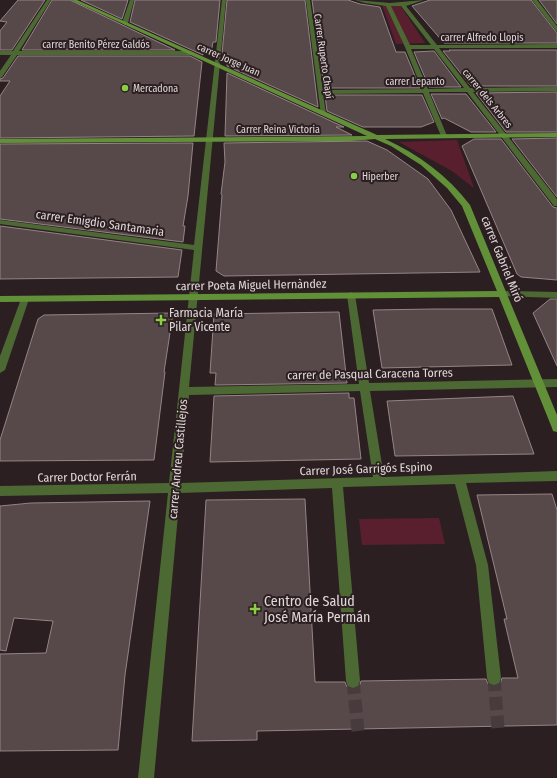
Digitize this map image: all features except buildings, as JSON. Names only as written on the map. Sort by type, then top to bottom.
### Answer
[{"type":"main road","name":"carrer Jorge Juan","points":[[73,0],[217,64],[323,114],[377,137]]},
{"type":"main road","name":"Carrer Reina Victoria","points":[[0,141],[557,135]]},
{"type":"main road","name":"carrer Gabriel Miró","points":[[377,137],[411,154],[430,166],[449,184],[466,204],[557,428]]},
{"type":"main road","name":"carrer Poeta Miguel Hernàndez","points":[[0,299],[503,294]]},
{"type":"street","points":[[0,76],[49,0]]},
{"type":"street","points":[[125,23],[132,0]]},
{"type":"street","name":"carrer Andreu Castillejos","points":[[146,778],[224,0]]},
{"type":"street","name":"Carrer Ruperto Chapí","points":[[308,0],[323,114]]},
{"type":"street","points":[[357,0],[387,4],[402,4],[422,0]]},
{"type":"street","points":[[534,0],[557,30]]},
{"type":"street","points":[[387,4],[408,46],[444,136]]},
{"type":"street","name":"carrer dels Arbres","points":[[402,4],[557,204]]},
{"type":"street","name":"carrer Alfredo Llopis","points":[[408,46],[557,46]]},
{"type":"street","name":"carrer Benito Pérez Galdós","points":[[0,53],[191,53]]},
{"type":"street","name":"carrer Lepanto","points":[[320,92],[557,89]]},
{"type":"street","name":"carrer Emigdio Santamaria","points":[[0,222],[198,248]]},
{"type":"street","points":[[503,294],[557,295]]},
{"type":"street","points":[[351,295],[364,387],[380,482]]},
{"type":"street","points":[[0,370],[25,299]]},
{"type":"street","name":"carrer de Pasqual Caracena Torres","points":[[184,391],[557,382]]},
{"type":"street","name":"Carrer José Garrigós Espino","points":[[175,488],[557,476]]},
{"type":"street","points":[[459,479],[470,514],[482,565],[494,678]]},
{"type":"street","points":[[337,483],[353,681]]},
{"type":"street","name":"Carrer Doctor Ferrán","points":[[0,491],[175,488]]},
{"type":"shaded area","points":[[382,5],[400,5],[425,43],[396,44]]},
{"type":"shaded area","points":[[457,140],[474,188],[452,171],[399,142]]},
{"type":"shaded area","points":[[439,518],[445,544],[362,545],[359,519]]},
{"type":"tunnel","points":[[494,678],[498,728]]},
{"type":"tunnel","points":[[353,681],[358,731]]},
{"type":"place","name":"Mercadona","points":[[125,88]]},
{"type":"place","name":"Hiperber","points":[[354,176]]},
{"type":"place","name":"Farmacia María Pilar Vicente","points":[[161,320]]},
{"type":"place","name":"Centro de Salud José María Permán","points":[[255,609]]}]
